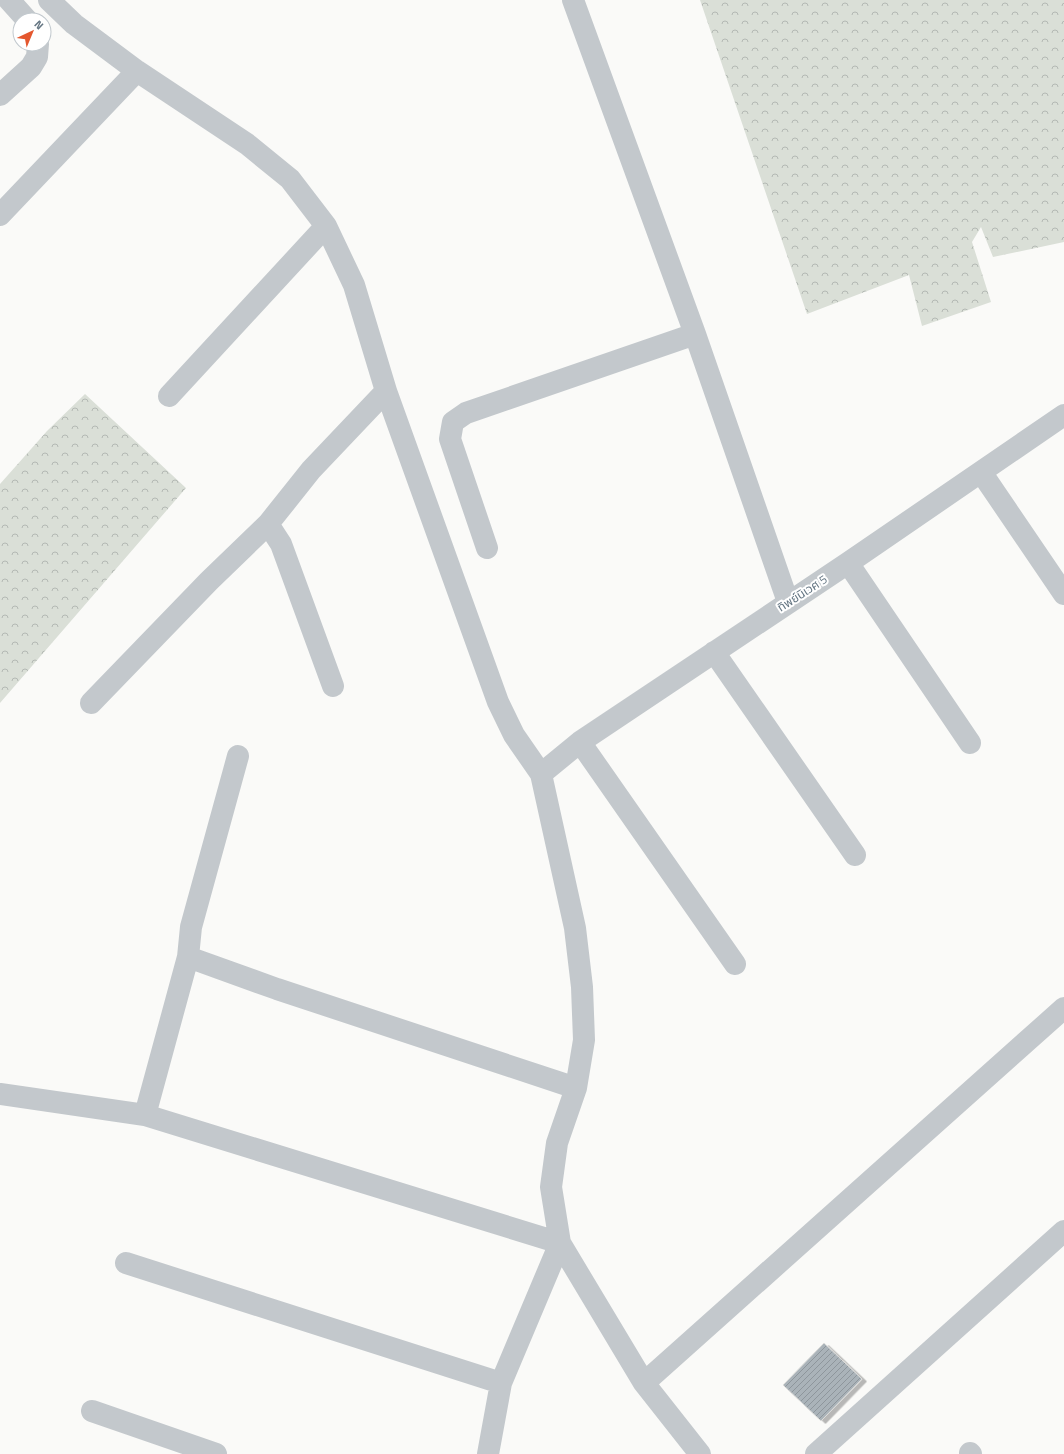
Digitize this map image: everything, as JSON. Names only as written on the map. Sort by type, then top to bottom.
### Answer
[{"type":"street","points":[[9,0],[20,12]]},
{"type":"street","points":[[49,0],[74,24],[137,71],[246,144],[290,179],[326,226],[354,285],[386,391],[498,702],[514,735],[541,774],[575,928],[582,987],[584,1040],[576,1088],[557,1143],[551,1187],[560,1242],[644,1383],[700,1454]]},
{"type":"street","points":[[573,0],[695,334],[788,602]]},
{"type":"street","points":[[0,95],[31,67],[37,57],[37,52]]},
{"type":"street","points":[[0,215],[137,71]]},
{"type":"street","points":[[169,396],[326,226]]},
{"type":"street","points":[[487,548],[450,439],[453,422],[466,413],[695,334]]},
{"type":"street","points":[[91,703],[209,581],[268,524],[311,470],[386,391]]},
{"type":"street","name":"ทิพย์นิเวศ 5","points":[[541,774],[580,742],[848,563],[1064,415]]},
{"type":"street","points":[[981,472],[1064,594]]},
{"type":"street","points":[[268,524],[281,544],[333,686]]},
{"type":"street","points":[[848,563],[970,743]]},
{"type":"street","points":[[714,652],[855,855]]},
{"type":"street","points":[[580,742],[735,964]]},
{"type":"street","points":[[145,1115],[188,957],[191,926],[238,756]]},
{"type":"street","points":[[188,957],[284,991],[576,1088]]},
{"type":"street","points":[[644,1383],[1064,1008]]},
{"type":"street","points":[[0,1094],[145,1115],[560,1242]]},
{"type":"street","points":[[816,1454],[1064,1231]]},
{"type":"street","points":[[488,1454],[501,1383],[560,1242]]},
{"type":"street","points":[[126,1263],[501,1383]]},
{"type":"street","points":[[92,1411],[216,1454]]},
{"type":"green space","points":[[700,0],[1064,0],[1064,242],[993,257],[981,227],[972,242],[991,302],[922,326],[909,275],[807,314]]},
{"type":"green space","points":[[85,394],[186,488],[0,703],[0,484],[47,431]]},
{"type":"building","points":[[824,1343],[862,1379],[821,1421],[783,1385]]}]
